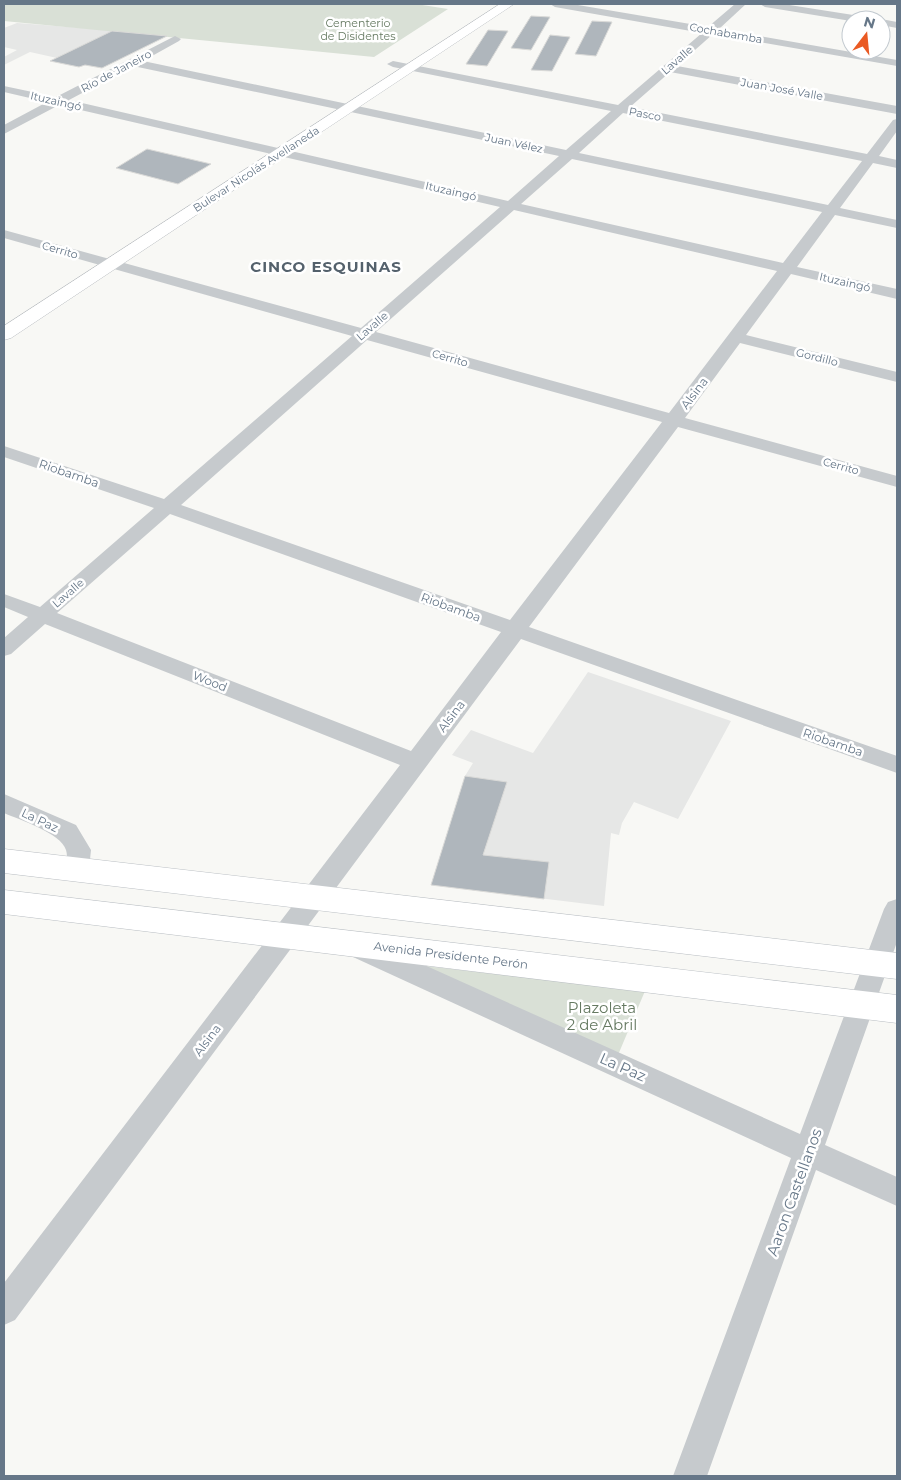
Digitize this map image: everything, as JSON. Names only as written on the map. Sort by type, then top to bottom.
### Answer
[{"type":"main road","name":"Bulevar Nicolás Avellaneda","points":[[4,315],[486,4]]},
{"type":"main road","name":"Bulevar Nicolás Avellaneda","points":[[4,334],[508,4]]},
{"type":"main road","points":[[4,861],[887,965]]},
{"type":"main road","name":"Avenida Presidente Perón","points":[[4,902],[897,1009]]},
{"type":"street","name":"Cochabamba","points":[[555,4],[897,63]]},
{"type":"street","name":"Lavalle","points":[[4,649],[741,4]]},
{"type":"street","points":[[765,4],[841,16]]},
{"type":"street","name":"Río de Janeiro","points":[[4,130],[175,39]]},
{"type":"street","name":"Juan Vélez","points":[[132,62],[897,224]]},
{"type":"street","name":"Pasco","points":[[393,64],[897,164]]},
{"type":"street","name":"Juan José Valle","points":[[667,68],[897,110]]},
{"type":"street","name":"Ituzaingó","points":[[4,89],[897,294]]},
{"type":"street","name":"Alsina","points":[[4,1309],[897,124]]},
{"type":"street","name":"Cerrito","points":[[4,234],[897,482]]},
{"type":"street","name":"Gordillo","points":[[736,337],[897,377]]},
{"type":"street","name":"Riobamba","points":[[4,451],[167,506],[897,765]]},
{"type":"street","name":"Wood","points":[[4,600],[416,762]]},
{"type":"street","name":"La Paz","points":[[4,803],[68,832],[79,850],[77,869]]},
{"type":"street","name":"Aaron Castellanos","points":[[690,1476],[809,1152],[861,1004],[887,965],[897,909]]},
{"type":"street","name":"La Paz","points":[[348,942],[897,1192]]},
{"type":"shaded area","points":[[17,23],[167,36],[102,68],[30,52],[4,65],[4,57],[17,50],[4,47],[4,28]]},
{"type":"shaded area","points":[[588,672],[731,721],[678,819],[634,802],[622,823],[619,835],[611,833],[604,906],[431,885],[465,776],[473,763],[452,755],[471,730],[533,753]]},
{"type":"green space","name":"Cementerio de Disidentes","points":[[4,4],[416,4],[448,9],[374,57],[4,21]]},
{"type":"green space","name":"Plazoleta 2 de Abril","points":[[425,966],[645,991],[618,1055]]},
{"type":"building","points":[[531,16],[550,17],[531,50],[511,48]]},
{"type":"building","points":[[592,21],[612,22],[596,56],[575,54]]},
{"type":"building","points":[[488,30],[508,31],[487,66],[466,64]]},
{"type":"building","points":[[112,31],[167,36],[102,68],[85,65],[79,67],[50,61]]},
{"type":"building","points":[[550,35],[570,37],[552,71],[531,70]]},
{"type":"building","points":[[147,149],[211,164],[178,184],[116,168]]},
{"type":"building","points":[[465,776],[507,782],[483,855],[549,862],[544,899],[431,885]]},
{"type":"district","name":"CINCO ESQUINAS","points":[[326,266]]}]
